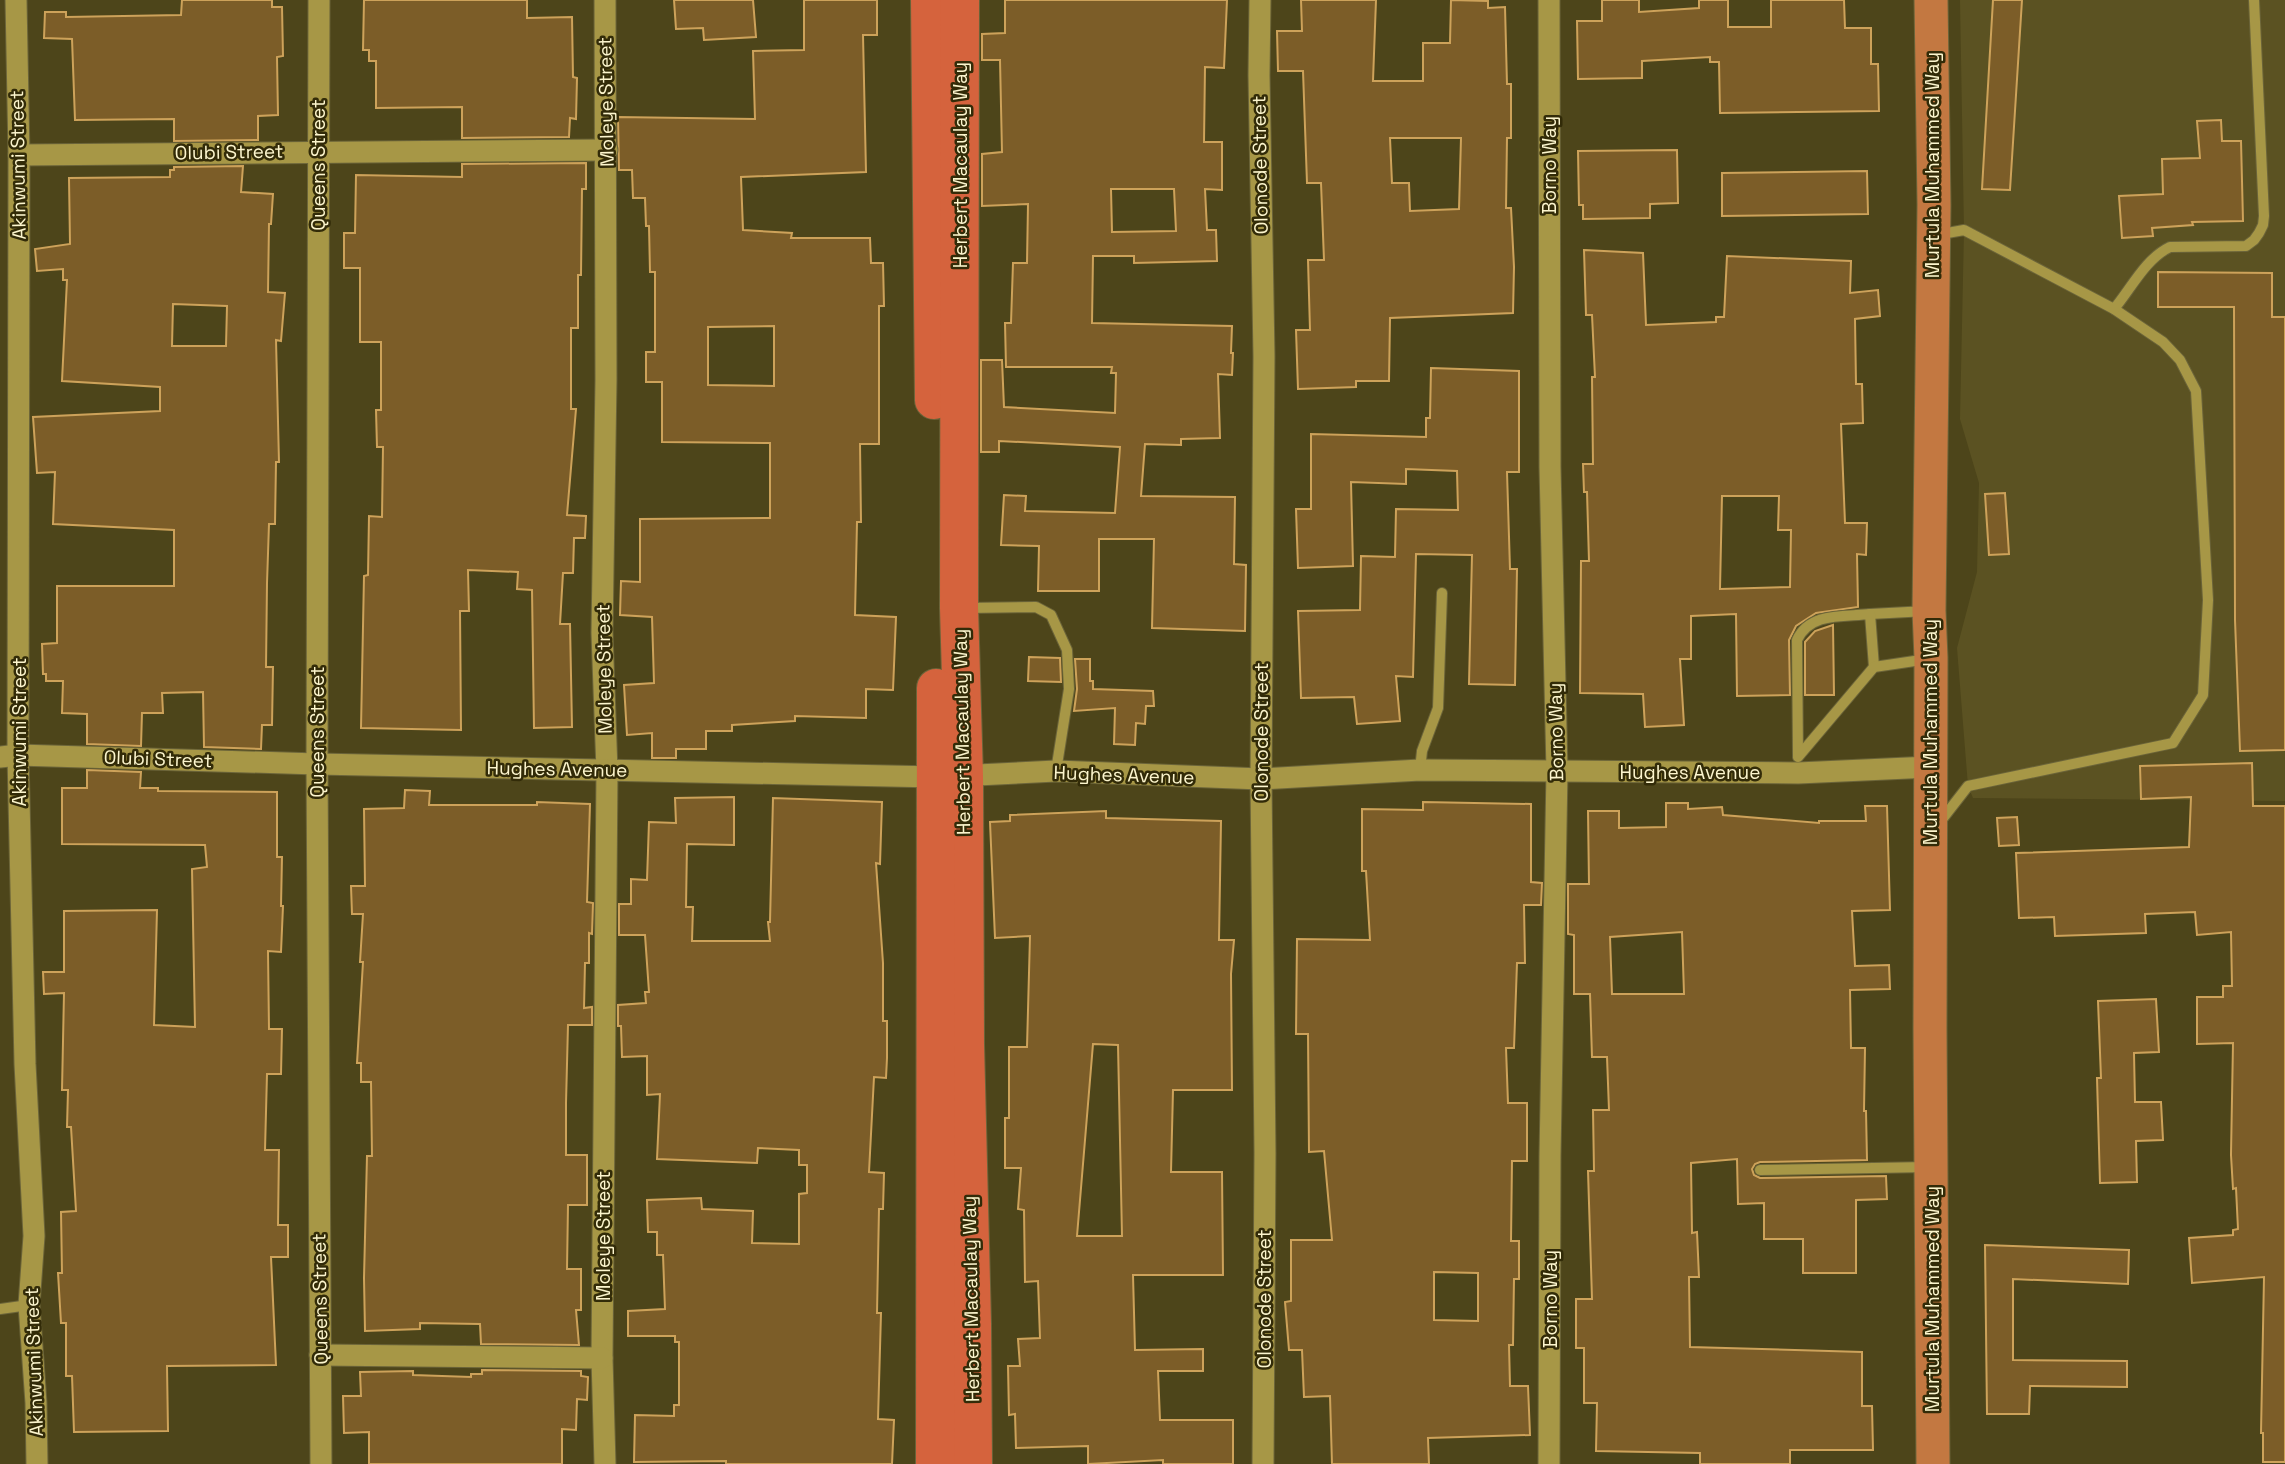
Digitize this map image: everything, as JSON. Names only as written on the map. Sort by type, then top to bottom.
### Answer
[{"type":"highway","name":"Herbert Macaulay Way","points":[[930,0],[950,777],[965,1044],[973,1464]]},
{"type":"highway","name":"Herbert Macaulay Way","points":[[935,1464],[950,777],[959,608],[960,0]]},
{"type":"main road","name":"Murtula Muhammed Way","points":[[1931,0],[1934,235],[1929,611],[1933,1464]]},
{"type":"street","name":"Akinwumi Street","points":[[16,0],[19,155],[9,756],[34,1236],[29,1305],[37,1464]]},
{"type":"street","name":"Queens Street","points":[[319,0],[317,764],[321,1464]]},
{"type":"street","name":"Moleye Street","points":[[605,0],[607,150],[602,634],[607,771],[603,1358],[605,1464]]},
{"type":"street","name":"Olonode Street","points":[[1260,0],[1264,356],[1261,779],[1265,1153],[1263,1464]]},
{"type":"street","name":"Borno Way","points":[[1549,0],[1550,453],[1557,771],[1550,1156],[1549,1464]]},
{"type":"street","name":"Olubi Street","points":[[19,155],[607,150]]},
{"type":"street","name":"Olubi Street","points":[[9,756],[317,764]]},
{"type":"street","name":"Hughes Avenue","points":[[317,764],[950,777],[1056,771],[1261,779],[1420,770],[1557,771],[1798,764],[1930,767]]},
{"type":"street","points":[[320,1355],[603,1358]]},
{"type":"lane","points":[[2114,309],[2140,273],[2162,251],[2170,247],[2246,246],[2254,240],[2263,225],[2264,191],[2254,0]]},
{"type":"lane","points":[[1930,836],[1968,786],[2173,743],[2203,695],[2208,600],[2196,391],[2180,360],[2162,342],[2114,309],[1964,230],[1934,235]]},
{"type":"lane","points":[[1420,770],[1422,751],[1438,708],[1442,593]]},
{"type":"lane","points":[[959,608],[1036,607],[1051,615],[1067,650],[1069,689],[1056,771]]},
{"type":"lane","points":[[1798,764],[1797,640],[1802,628],[1814,620],[1929,611]]},
{"type":"lane","points":[[1798,764],[1874,667],[1870,614]]},
{"type":"lane","points":[[1874,667],[1931,658]]},
{"type":"lane","points":[[1760,1170],[1931,1167]]},
{"type":"lane","points":[[0,1309],[29,1305]]},
{"type":"shaded area","points":[[1960,0],[2285,0],[2285,801],[1973,798],[1968,786],[1957,648],[1977,572],[1979,483],[1960,419],[1964,231]]},
{"type":"building","points":[[182,0],[272,0],[272,7],[282,7],[283,56],[277,57],[278,115],[258,116],[258,140],[174,141],[174,119],[75,120],[72,39],[44,38],[45,12],[66,12],[66,17],[181,15]]},
{"type":"building","points":[[364,0],[527,0],[527,18],[572,17],[573,77],[577,78],[576,119],[570,118],[569,137],[462,138],[462,107],[376,108],[376,61],[369,61],[369,50],[363,50]]},
{"type":"building","points":[[674,0],[753,0],[756,37],[704,40],[703,28],[676,29]]},
{"type":"building","points":[[804,0],[877,0],[877,35],[863,35],[866,172],[741,177],[743,230],[792,233],[791,238],[870,238],[871,263],[883,263],[884,306],[879,306],[879,444],[860,444],[861,522],[857,522],[855,615],[896,617],[893,690],[866,689],[866,718],[795,716],[795,721],[732,725],[732,731],[706,731],[706,749],[676,749],[676,758],[652,758],[652,733],[627,735],[624,685],[654,683],[652,617],[620,615],[621,581],[640,582],[640,519],[770,518],[770,443],[662,442],[662,382],[646,382],[646,352],[655,352],[655,272],[650,272],[649,226],[646,226],[645,198],[633,198],[632,170],[619,170],[618,117],[755,119],[753,51],[804,50]],"holes":[[[774,326],[774,386],[708,385],[708,327]]]},
{"type":"building","points":[[1005,0],[1227,0],[1224,68],[1205,67],[1204,142],[1222,142],[1222,190],[1205,189],[1207,230],[1216,230],[1217,261],[1134,263],[1134,256],[1093,256],[1092,323],[1232,326],[1232,375],[1218,374],[1220,438],[1181,439],[1181,445],[1145,444],[1141,496],[1235,497],[1234,564],[1246,565],[1245,631],[1152,628],[1154,539],[1099,539],[1099,591],[1038,591],[1039,546],[1001,545],[1004,495],[1026,496],[1025,511],[1115,513],[1120,447],[999,441],[999,452],[981,452],[981,360],[1002,360],[1004,407],[1115,413],[1116,373],[1111,373],[1112,367],[1006,367],[1005,323],[1011,323],[1013,263],[1027,263],[1028,204],[982,206],[982,154],[1002,152],[1000,60],[982,60],[982,34],[1005,33]],"holes":[[[1111,189],[1174,189],[1176,231],[1112,232]]]},
{"type":"building","points":[[1301,0],[1376,0],[1373,81],[1423,81],[1423,43],[1450,43],[1451,0],[1488,1],[1488,8],[1505,7],[1507,84],[1511,84],[1511,138],[1507,138],[1506,208],[1511,208],[1513,313],[1390,318],[1389,381],[1356,381],[1356,387],[1298,389],[1296,330],[1310,330],[1308,260],[1324,260],[1321,183],[1307,183],[1303,71],[1278,71],[1277,31],[1302,31]],"holes":[[[1390,138],[1461,138],[1459,209],[1410,211],[1409,183],[1392,183]]]},
{"type":"building","points":[[1602,0],[1639,0],[1639,12],[1699,8],[1699,0],[1728,0],[1728,27],[1771,27],[1771,0],[1844,0],[1845,28],[1871,28],[1871,64],[1878,64],[1879,111],[1720,113],[1719,62],[1710,62],[1710,57],[1642,61],[1642,78],[1578,79],[1577,21],[1602,21]]},
{"type":"building","points":[[1993,0],[2022,0],[2010,190],[1982,189]]},
{"type":"building","points":[[2221,120],[2222,141],[2241,141],[2243,221],[2192,222],[2193,225],[2152,228],[2153,236],[2122,238],[2119,196],[2163,194],[2162,159],[2200,158],[2197,121]]},
{"type":"building","points":[[1677,150],[1678,203],[1650,204],[1650,218],[1583,219],[1583,205],[1579,205],[1578,151]]},
{"type":"building","points":[[586,163],[586,189],[582,189],[578,328],[571,328],[571,409],[576,409],[567,515],[586,516],[585,538],[574,538],[573,573],[563,573],[560,624],[570,624],[572,727],[534,728],[532,590],[517,589],[518,572],[468,570],[469,611],[460,611],[461,730],[361,728],[364,576],[368,575],[369,516],[382,517],[383,447],[377,447],[376,410],[381,410],[381,342],[360,342],[360,268],[344,268],[344,233],[355,233],[356,175],[462,177],[462,164]]},
{"type":"building","points":[[243,166],[241,192],[273,194],[269,224],[268,292],[285,293],[281,341],[276,340],[279,462],[276,462],[275,524],[269,524],[267,583],[266,667],[273,667],[272,725],[262,725],[261,749],[204,747],[203,692],[162,693],[163,713],[142,713],[141,746],[87,744],[87,714],[62,713],[63,681],[46,681],[46,674],[43,674],[42,644],[57,643],[57,586],[174,586],[174,530],[53,524],[55,472],[37,473],[33,417],[160,411],[160,387],[62,381],[67,280],[63,280],[63,269],[37,271],[35,249],[70,244],[69,178],[170,177],[170,170],[174,170],[174,167]],"holes":[[[173,304],[227,306],[226,346],[172,346]]]},
{"type":"building","points":[[1867,171],[1868,214],[1722,216],[1722,173]]},
{"type":"building","points":[[1584,250],[1643,253],[1646,325],[1716,322],[1716,317],[1724,317],[1727,256],[1851,261],[1850,293],[1878,290],[1880,316],[1855,319],[1856,384],[1862,384],[1863,423],[1841,424],[1845,523],[1867,523],[1866,555],[1857,554],[1858,607],[1816,613],[1796,626],[1789,640],[1790,695],[1737,696],[1736,614],[1691,616],[1691,659],[1680,659],[1684,725],[1645,727],[1643,694],[1580,693],[1581,561],[1589,561],[1587,492],[1584,492],[1583,464],[1593,464],[1592,377],[1595,377],[1592,315],[1586,315]],"holes":[[[1722,496],[1779,496],[1778,530],[1791,530],[1790,587],[1720,589]]]},
{"type":"building","points":[[2158,272],[2272,273],[2272,317],[2285,317],[2285,750],[2240,751],[2235,620],[2234,307],[2158,307]]},
{"type":"building","points":[[1431,368],[1519,371],[1519,472],[1507,472],[1510,569],[1517,569],[1515,685],[1469,684],[1472,555],[1416,554],[1413,677],[1396,676],[1400,721],[1357,724],[1354,697],[1301,698],[1298,611],[1360,610],[1361,556],[1395,557],[1396,509],[1458,510],[1457,471],[1406,469],[1406,484],[1351,482],[1353,566],[1298,568],[1296,509],[1311,509],[1311,434],[1426,437],[1426,418],[1430,418]]},
{"type":"building","points":[[2005,493],[2009,554],[1989,555],[1985,494]]},
{"type":"building","points":[[1833,625],[1834,695],[1805,695],[1805,642],[1815,631]]},
{"type":"building","points":[[1029,657],[1060,658],[1061,682],[1028,681]]},
{"type":"building","points":[[1075,659],[1090,659],[1090,681],[1093,681],[1093,689],[1153,691],[1154,706],[1146,706],[1145,724],[1136,723],[1135,745],[1114,744],[1115,708],[1074,711],[1077,689]]},
{"type":"building","points":[[2252,763],[2253,806],[2285,806],[2285,1462],[2263,1462],[2261,1433],[2264,1277],[2192,1283],[2189,1238],[2233,1235],[2233,1230],[2238,1229],[2231,1155],[2233,1043],[2197,1044],[2197,997],[2223,997],[2223,986],[2232,986],[2231,932],[2197,935],[2195,912],[2145,914],[2146,933],[2055,936],[2054,917],[2019,918],[2016,853],[2189,847],[2191,797],[2141,799],[2140,766]]},
{"type":"building","points":[[87,770],[141,772],[140,788],[158,788],[158,791],[277,792],[277,857],[282,857],[283,906],[281,952],[268,951],[269,1029],[282,1029],[281,1074],[267,1074],[265,1150],[279,1150],[278,1225],[288,1225],[288,1257],[271,1257],[276,1365],[167,1366],[168,1431],[74,1432],[72,1376],[66,1376],[66,1323],[61,1323],[58,1273],[62,1273],[61,1212],[76,1211],[71,1127],[67,1127],[68,1090],[62,1090],[64,993],[44,994],[43,972],[64,972],[64,911],[157,910],[154,1025],[195,1027],[192,869],[207,867],[205,845],[62,844],[62,788],[87,788]]},
{"type":"building","points":[[405,790],[430,791],[429,805],[537,805],[537,802],[590,804],[587,902],[593,903],[589,963],[585,963],[584,1008],[592,1007],[592,1025],[568,1025],[566,1103],[566,1155],[587,1155],[587,1205],[568,1205],[567,1269],[581,1269],[581,1310],[576,1310],[579,1345],[481,1344],[480,1324],[420,1323],[420,1329],[365,1331],[367,1156],[372,1156],[371,1082],[361,1082],[361,1063],[357,1063],[363,914],[352,914],[351,886],[365,886],[364,809],[404,808]]},
{"type":"building","points":[[734,797],[734,845],[687,844],[686,907],[693,907],[692,941],[770,941],[768,922],[773,798],[882,802],[880,864],[876,863],[887,1058],[886,1078],[874,1077],[869,1172],[884,1173],[883,1209],[879,1209],[877,1313],[881,1313],[878,1419],[894,1420],[892,1464],[634,1462],[635,1415],[674,1416],[674,1405],[679,1405],[679,1342],[675,1342],[675,1336],[628,1336],[628,1311],[665,1309],[663,1255],[657,1255],[657,1232],[648,1232],[647,1200],[701,1198],[702,1209],[753,1211],[752,1243],[799,1244],[799,1194],[807,1193],[807,1165],[799,1165],[799,1150],[758,1148],[757,1163],[657,1159],[660,1094],[647,1095],[647,1056],[622,1057],[618,1005],[646,1003],[645,992],[649,992],[645,935],[619,935],[619,904],[631,904],[631,879],[647,880],[649,822],[676,823],[675,798]]},
{"type":"building","points":[[1423,802],[1531,804],[1531,882],[1542,883],[1541,905],[1524,905],[1525,963],[1517,963],[1514,1048],[1506,1048],[1508,1103],[1527,1103],[1527,1161],[1512,1161],[1511,1241],[1519,1241],[1519,1279],[1514,1279],[1513,1345],[1509,1345],[1510,1386],[1528,1386],[1530,1435],[1428,1438],[1429,1464],[1332,1464],[1330,1396],[1304,1397],[1302,1350],[1289,1350],[1285,1302],[1291,1301],[1291,1240],[1332,1240],[1324,1151],[1309,1152],[1308,1034],[1296,1034],[1297,939],[1370,940],[1366,871],[1362,871],[1362,809],[1423,810]],"holes":[[[1434,1272],[1478,1273],[1478,1321],[1434,1320]]]},
{"type":"building","points":[[1666,803],[1688,803],[1688,809],[1722,807],[1723,815],[1819,823],[1866,821],[1865,806],[1887,806],[1890,910],[1852,911],[1855,966],[1889,965],[1890,989],[1850,990],[1851,1048],[1865,1048],[1864,1111],[1867,1160],[1760,1162],[1752,1169],[1754,1175],[1760,1178],[1886,1176],[1887,1199],[1856,1200],[1856,1273],[1803,1273],[1803,1239],[1764,1239],[1764,1203],[1738,1204],[1737,1159],[1691,1163],[1692,1233],[1697,1232],[1699,1277],[1689,1277],[1690,1347],[1862,1352],[1862,1406],[1872,1406],[1873,1450],[1790,1450],[1790,1464],[1700,1464],[1700,1453],[1596,1451],[1597,1403],[1584,1403],[1584,1348],[1576,1348],[1576,1299],[1592,1299],[1588,1171],[1594,1171],[1593,1110],[1609,1110],[1607,1057],[1592,1057],[1590,994],[1574,994],[1574,935],[1568,934],[1568,884],[1589,884],[1588,811],[1619,811],[1619,828],[1666,827]],"holes":[[[1682,932],[1684,994],[1612,994],[1610,937]]]},
{"type":"building","points":[[1106,811],[1106,818],[1221,821],[1219,940],[1234,940],[1231,974],[1232,1090],[1173,1090],[1171,1172],[1222,1172],[1223,1275],[1133,1275],[1135,1350],[1203,1349],[1203,1371],[1158,1371],[1160,1420],[1233,1420],[1233,1464],[1163,1464],[1163,1460],[1088,1464],[1088,1446],[1016,1448],[1015,1414],[1009,1415],[1008,1366],[1020,1366],[1018,1339],[1040,1338],[1038,1281],[1025,1282],[1024,1210],[1018,1209],[1021,1168],[1005,1168],[1005,1118],[1009,1118],[1009,1047],[1027,1047],[1030,936],[995,938],[990,822],[1010,821],[1010,815]],"holes":[[[1093,1044],[1118,1045],[1122,1236],[1077,1236]]]},
{"type":"building","points":[[2017,817],[2019,845],[1999,846],[1997,818]]},
{"type":"building","points":[[2156,999],[2159,1052],[2134,1053],[2135,1102],[2161,1102],[2163,1140],[2136,1141],[2137,1182],[2100,1183],[2097,1078],[2101,1078],[2098,1001]]},
{"type":"building","points":[[1985,1245],[2129,1250],[2128,1284],[2013,1279],[2013,1360],[2127,1361],[2127,1387],[2030,1386],[2029,1414],[1987,1414]]},
{"type":"building","points":[[482,1370],[581,1371],[581,1376],[588,1377],[587,1400],[577,1399],[576,1430],[562,1429],[562,1464],[369,1464],[369,1432],[344,1433],[343,1396],[361,1396],[360,1372],[413,1371],[413,1375],[471,1377],[471,1374],[482,1374]]}]
